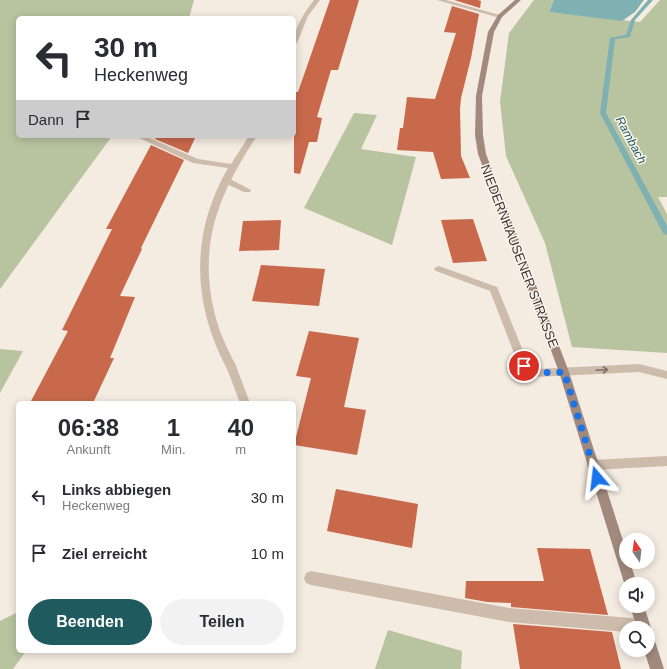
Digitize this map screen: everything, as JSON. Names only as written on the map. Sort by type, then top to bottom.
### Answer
[{"type":"main road","name":"NIEDERNHAUSENER STRASSE","points":[[515,1],[500,16],[491,32],[479,96],[479,134],[488,173],[532,283],[564,372],[628,577]]},
{"type":"main road","points":[[653,657],[657,669]]},
{"type":"street","points":[[296,38],[305,16],[317,0]]},
{"type":"street","points":[[440,0],[500,16]]},
{"type":"street","points":[[144,138],[196,161],[233,167]]},
{"type":"street","points":[[244,401],[231,366],[217,338],[209,307],[205,278],[205,251],[209,225],[225,180],[252,138]]},
{"type":"street","points":[[225,180],[247,190]]},
{"type":"street","points":[[439,269],[494,289],[524,366],[535,373],[639,368],[667,375]]},
{"type":"street","points":[[593,465],[667,461]]},
{"type":"street","points":[[311,578],[509,615],[619,625]]},
{"type":"green space","points":[[0,0],[194,0],[190,16],[16,16],[16,138],[111,138],[0,289]]},
{"type":"green space","points":[[534,0],[554,0],[549,12],[640,22],[660,0],[667,0],[667,197],[658,197],[667,214],[667,353],[572,347],[545,243],[506,156],[500,102],[509,33]]},
{"type":"green space","points":[[354,113],[377,115],[361,149],[416,157],[392,245],[304,208]]},
{"type":"green space","points":[[0,349],[23,351],[0,393]]},
{"type":"green space","points":[[16,613],[16,653],[25,653],[13,669],[0,669],[0,621]]},
{"type":"green space","points":[[388,630],[462,651],[461,669],[375,669]]},
{"type":"water","points":[[554,0],[644,0],[635,12],[622,21],[549,12]]},
{"type":"building","points":[[330,0],[359,0],[338,70],[331,70],[317,117],[322,118],[317,142],[309,142],[300,174],[294,173],[296,92],[298,92]]},
{"type":"building","points":[[454,0],[478,0],[481,1],[480,8]]},
{"type":"building","points":[[452,6],[479,14],[460,109],[461,156],[470,178],[441,179],[433,152],[397,150],[400,128],[403,128],[407,97],[435,99],[456,33],[444,32]]},
{"type":"building","points":[[155,138],[195,138],[188,153]]},
{"type":"building","points":[[151,145],[184,160],[141,248],[142,249],[120,296],[135,297],[110,358],[114,358],[94,401],[31,401],[68,331],[62,330],[112,229],[106,229]]},
{"type":"building","points":[[473,219],[487,261],[453,263],[441,220]]},
{"type":"building","points":[[281,220],[279,250],[239,251],[243,221]]},
{"type":"building","points":[[261,265],[325,269],[319,306],[252,301]]},
{"type":"building","points":[[309,331],[359,338],[344,407],[366,410],[357,455],[296,445],[296,437],[311,378],[296,376]]},
{"type":"building","points":[[336,489],[418,504],[412,548],[327,531]]},
{"type":"building","points":[[537,548],[590,549],[608,615],[511,607],[511,603],[487,602],[465,598],[466,581],[544,581]]},
{"type":"building","points":[[513,624],[612,632],[621,669],[520,669]]},
{"type":"waterway","name":"Rambach","points":[[651,0],[633,20],[628,36],[613,38],[603,113],[667,233]]},
{"type":"route","points":[[524,366],[535,373],[564,372],[597,478]]}]
